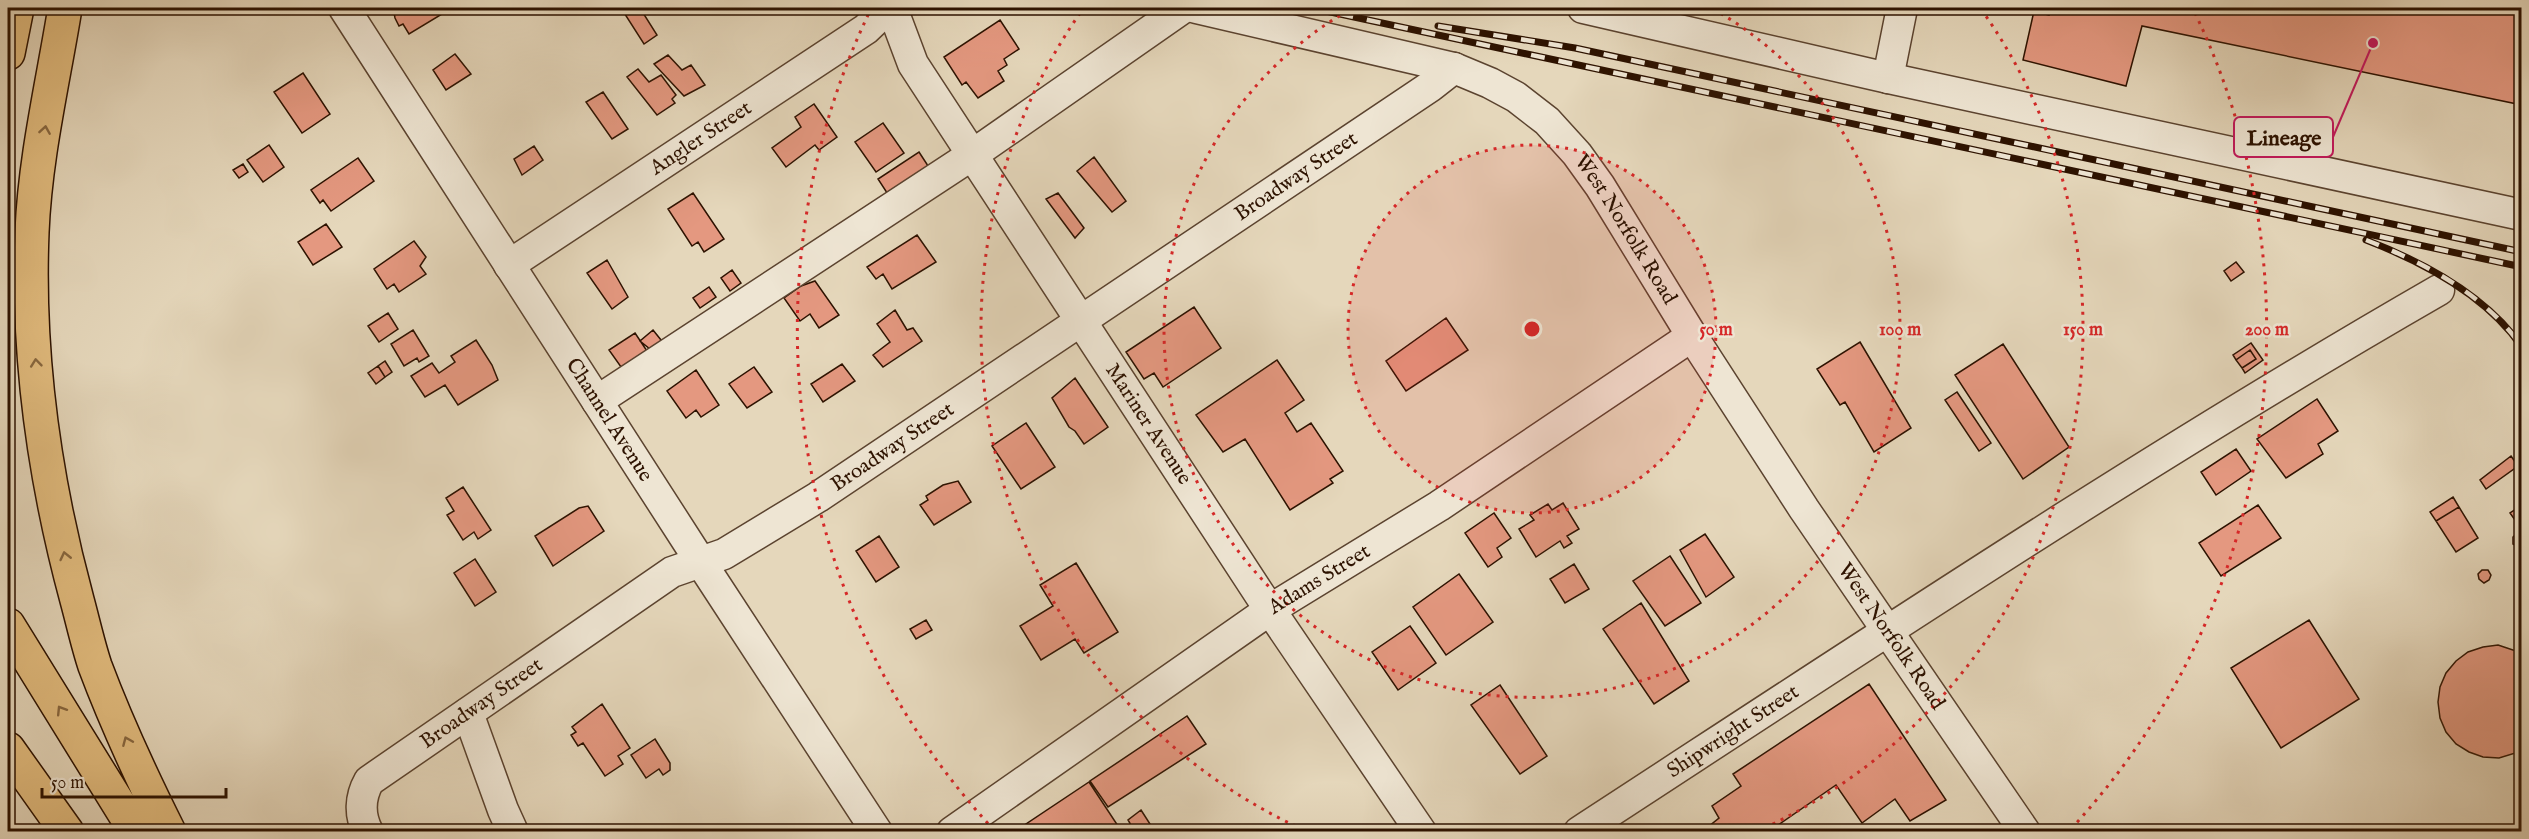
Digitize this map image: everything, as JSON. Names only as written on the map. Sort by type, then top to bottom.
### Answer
[{"type":"highway","points":[[8,53],[17,8]]},
{"type":"highway","points":[[65,8],[35,188],[32,232],[33,342],[45,450],[65,556],[95,664],[133,755],[169,831]]},
{"type":"highway","points":[[8,625],[136,831]]},
{"type":"highway","points":[[8,749],[67,831]]},
{"type":"street","name":"Channel Avenue","points":[[344,8],[877,831]]},
{"type":"street","name":"Angler Street","points":[[509,264],[866,28],[890,8]]},
{"type":"street","name":"Mariner Avenue","points":[[890,8],[913,64],[1271,609],[1421,831]]},
{"type":"street","points":[[597,401],[972,154],[1183,8]]},
{"type":"street","name":"West Norfolk Road","points":[[1197,8],[1454,68],[1490,82],[1516,97],[1547,121],[1577,154],[1600,186],[1692,336],[1804,509],[2025,831]]},
{"type":"street","points":[[1583,8],[1888,78],[2522,215]]},
{"type":"street","points":[[1888,78],[1902,8]]},
{"type":"street","name":"Broadway Street","points":[[368,831],[361,808],[362,793],[369,781],[672,572],[724,554],[818,497],[1431,86],[1454,68]]},
{"type":"street","name":"Shipwright Street","points":[[1579,831],[2016,548],[2303,369],[2439,290]]},
{"type":"street","name":"Adams Street","points":[[952,831],[1271,609],[1439,506],[1692,336]]},
{"type":"street","points":[[468,712],[513,831]]},
{"type":"building","points":[[393,8],[452,8],[409,34],[403,24],[399,26]]},
{"type":"building","points":[[621,8],[640,8],[657,35],[644,44]]},
{"type":"building","points":[[2051,8],[2522,8],[2522,105],[2142,26],[2126,86],[2023,60],[2034,11],[2049,15]]},
{"type":"building","points":[[1000,20],[1019,49],[1004,59],[1007,65],[998,71],[1004,81],[978,98],[966,82],[962,85],[944,57]]},
{"type":"building","points":[[455,54],[471,74],[446,90],[433,70]]},
{"type":"building","points":[[668,55],[682,70],[691,65],[705,85],[684,96],[654,64]]},
{"type":"building","points":[[638,69],[649,82],[661,75],[676,95],[672,99],[675,103],[657,115],[627,77]]},
{"type":"building","points":[[303,73],[330,114],[302,133],[274,92]]},
{"type":"building","points":[[603,92],[628,129],[612,139],[586,102]]},
{"type":"building","points":[[814,104],[837,137],[819,150],[815,145],[786,167],[772,148],[801,127],[795,117]]},
{"type":"building","points":[[883,123],[904,153],[876,172],[855,142]]},
{"type":"building","points":[[269,145],[284,167],[263,182],[247,160]]},
{"type":"building","points":[[534,146],[543,160],[522,175],[514,159]]},
{"type":"building","points":[[919,152],[932,172],[891,199],[878,179]]},
{"type":"building","points":[[1094,157],[1126,201],[1112,212],[1077,171]]},
{"type":"building","points":[[358,158],[374,181],[331,211],[323,200],[320,203],[311,190]]},
{"type":"building","points":[[243,164],[248,172],[239,178],[233,170]]},
{"type":"building","points":[[693,193],[724,239],[704,252],[698,242],[692,246],[668,209]]},
{"type":"building","points":[[1058,193],[1084,228],[1075,238],[1046,199]]},
{"type":"building","points":[[326,224],[342,247],[313,265],[298,242]]},
{"type":"building","points":[[917,235],[936,262],[892,289],[883,274],[876,279],[867,267]]},
{"type":"building","points":[[414,241],[426,257],[420,266],[426,274],[399,292],[394,284],[387,289],[374,269]]},
{"type":"building","points":[[607,260],[628,297],[612,309],[587,273]]},
{"type":"building","points":[[2236,262],[2244,272],[2231,281],[2224,271]]},
{"type":"building","points":[[732,270],[741,283],[730,291],[721,278]]},
{"type":"building","points":[[815,281],[839,315],[819,328],[810,314],[800,321],[784,298],[801,286]]},
{"type":"building","points":[[709,287],[716,297],[700,308],[693,298]]},
{"type":"building","points":[[1194,307],[1221,348],[1163,387],[1154,373],[1144,379],[1126,352]]},
{"type":"building","points":[[895,310],[907,330],[913,328],[922,341],[883,367],[873,355],[890,342],[877,324]]},
{"type":"building","points":[[388,313],[398,329],[379,342],[368,326]]},
{"type":"building","points":[[1446,318],[1468,350],[1406,391],[1386,361]]},
{"type":"building","points":[[413,330],[429,356],[419,362],[417,358],[404,366],[391,344]]},
{"type":"building","points":[[653,330],[665,345],[655,353],[640,341]]},
{"type":"building","points":[[635,333],[651,357],[626,374],[609,350]]},
{"type":"building","points":[[476,340],[492,365],[498,380],[458,405],[445,385],[425,397],[411,376],[432,363],[439,373],[455,362],[451,356]]},
{"type":"building","points":[[1860,342],[1911,428],[1874,452],[1845,402],[1840,405],[1817,369]]},
{"type":"building","points":[[2251,343],[2263,360],[2245,373],[2242,368],[2256,359],[2250,350],[2236,360],[2233,355]]},
{"type":"building","points":[[2003,344],[2069,447],[2023,479],[1955,375]]},
{"type":"building","points":[[2250,350],[2256,359],[2242,368],[2236,360]]},
{"type":"building","points":[[1277,360],[1304,400],[1285,413],[1297,432],[1311,423],[1343,471],[1330,479],[1333,483],[1290,510],[1245,439],[1223,452],[1196,415]]},
{"type":"building","points":[[385,361],[392,372],[385,377],[378,366]]},
{"type":"building","points":[[842,364],[855,381],[823,402],[811,384]]},
{"type":"building","points":[[378,366],[385,377],[376,384],[368,373]]},
{"type":"building","points":[[754,367],[772,392],[747,408],[729,384]]},
{"type":"building","points":[[696,370],[719,405],[701,417],[696,410],[686,418],[667,391]]},
{"type":"building","points":[[1075,378],[1108,427],[1084,444],[1075,431],[1069,427],[1052,398]]},
{"type":"building","points":[[1957,392],[1991,443],[1979,451],[1945,400]]},
{"type":"building","points":[[2317,399],[2338,431],[2318,444],[2323,454],[2286,478],[2257,439]]},
{"type":"building","points":[[1026,423],[1055,467],[1021,489],[992,446]]},
{"type":"building","points":[[2236,449],[2251,471],[2216,495],[2201,472]]},
{"type":"building","points":[[2511,456],[2518,466],[2486,489],[2480,480]]},
{"type":"building","points":[[958,481],[971,502],[934,525],[920,505],[928,500],[926,496],[943,485]]},
{"type":"building","points":[[463,487],[491,530],[478,539],[474,532],[463,540],[447,515],[454,511],[446,498]]},
{"type":"building","points":[[2453,497],[2459,507],[2436,521],[2430,512]]},
{"type":"building","points":[[1563,503],[1579,529],[1567,536],[1572,543],[1564,548],[1560,541],[1536,557],[1519,529],[1534,520],[1530,515],[1548,504],[1552,510]]},
{"type":"building","points":[[2258,505],[2281,538],[2221,576],[2199,543]]},
{"type":"building","points":[[2522,505],[2522,519],[2517,523],[2510,513]]},
{"type":"building","points":[[588,506],[604,531],[553,566],[535,536],[579,508]]},
{"type":"building","points":[[2459,507],[2478,538],[2456,552],[2436,521]]},
{"type":"building","points":[[1494,513],[1511,538],[1497,548],[1502,557],[1488,567],[1465,533]]},
{"type":"building","points":[[2517,533],[2522,534],[2520,548],[2513,544],[2513,537]]},
{"type":"building","points":[[1705,534],[1734,577],[1706,597],[1680,550]]},
{"type":"building","points":[[879,536],[899,567],[876,582],[856,551]]},
{"type":"building","points":[[1670,556],[1701,603],[1665,626],[1633,581]]},
{"type":"building","points":[[475,559],[496,592],[475,606],[454,573]]},
{"type":"building","points":[[1076,563],[1118,632],[1084,653],[1075,639],[1041,660],[1020,626],[1053,606],[1040,585]]},
{"type":"building","points":[[1574,564],[1589,589],[1565,603],[1550,579]]},
{"type":"building","points":[[2482,570],[2488,570],[2491,575],[2484,583],[2479,579],[2478,574]]},
{"type":"building","points":[[1459,574],[1493,622],[1446,655],[1413,607]]},
{"type":"building","points":[[1641,603],[1689,681],[1654,704],[1603,629]]},
{"type":"building","points":[[926,620],[932,630],[916,639],[910,629]]},
{"type":"building","points":[[2309,620],[2359,699],[2281,748],[2231,668]]},
{"type":"building","points":[[1410,626],[1436,663],[1398,690],[1372,652]]},
{"type":"building","points":[[2498,645],[2522,653],[2522,751],[2499,758],[2483,757],[2456,744],[2446,732],[2440,718],[2438,702],[2440,687],[2446,673],[2456,661],[2468,652]]},
{"type":"building","points":[[1869,684],[1946,800],[1910,821],[1895,799],[1862,823],[1836,785],[1768,832],[1711,832],[1708,827],[1719,818],[1712,806],[1741,786],[1733,774]]},
{"type":"building","points":[[1500,685],[1547,756],[1520,774],[1471,705]]},
{"type":"building","points":[[602,704],[630,748],[618,756],[623,764],[605,776],[583,743],[578,746],[571,735],[576,732],[572,727]]},
{"type":"building","points":[[1187,716],[1206,744],[1108,807],[1090,781]]},
{"type":"building","points":[[655,739],[670,763],[670,770],[663,775],[659,769],[646,778],[631,755]]},
{"type":"building","points":[[1089,782],[1122,832],[1014,832]]},
{"type":"building","points":[[1141,810],[1150,824],[1135,832],[1128,820]]},
{"type":"railway","points":[[1312,8],[2522,267]]},
{"type":"railway","points":[[1438,26],[1575,48],[2522,252]]},
{"type":"railway","points":[[2366,240],[2452,282],[2490,311],[2522,347]]},
{"type":"place","name":"Lineage","points":[[2373,43]]}]
